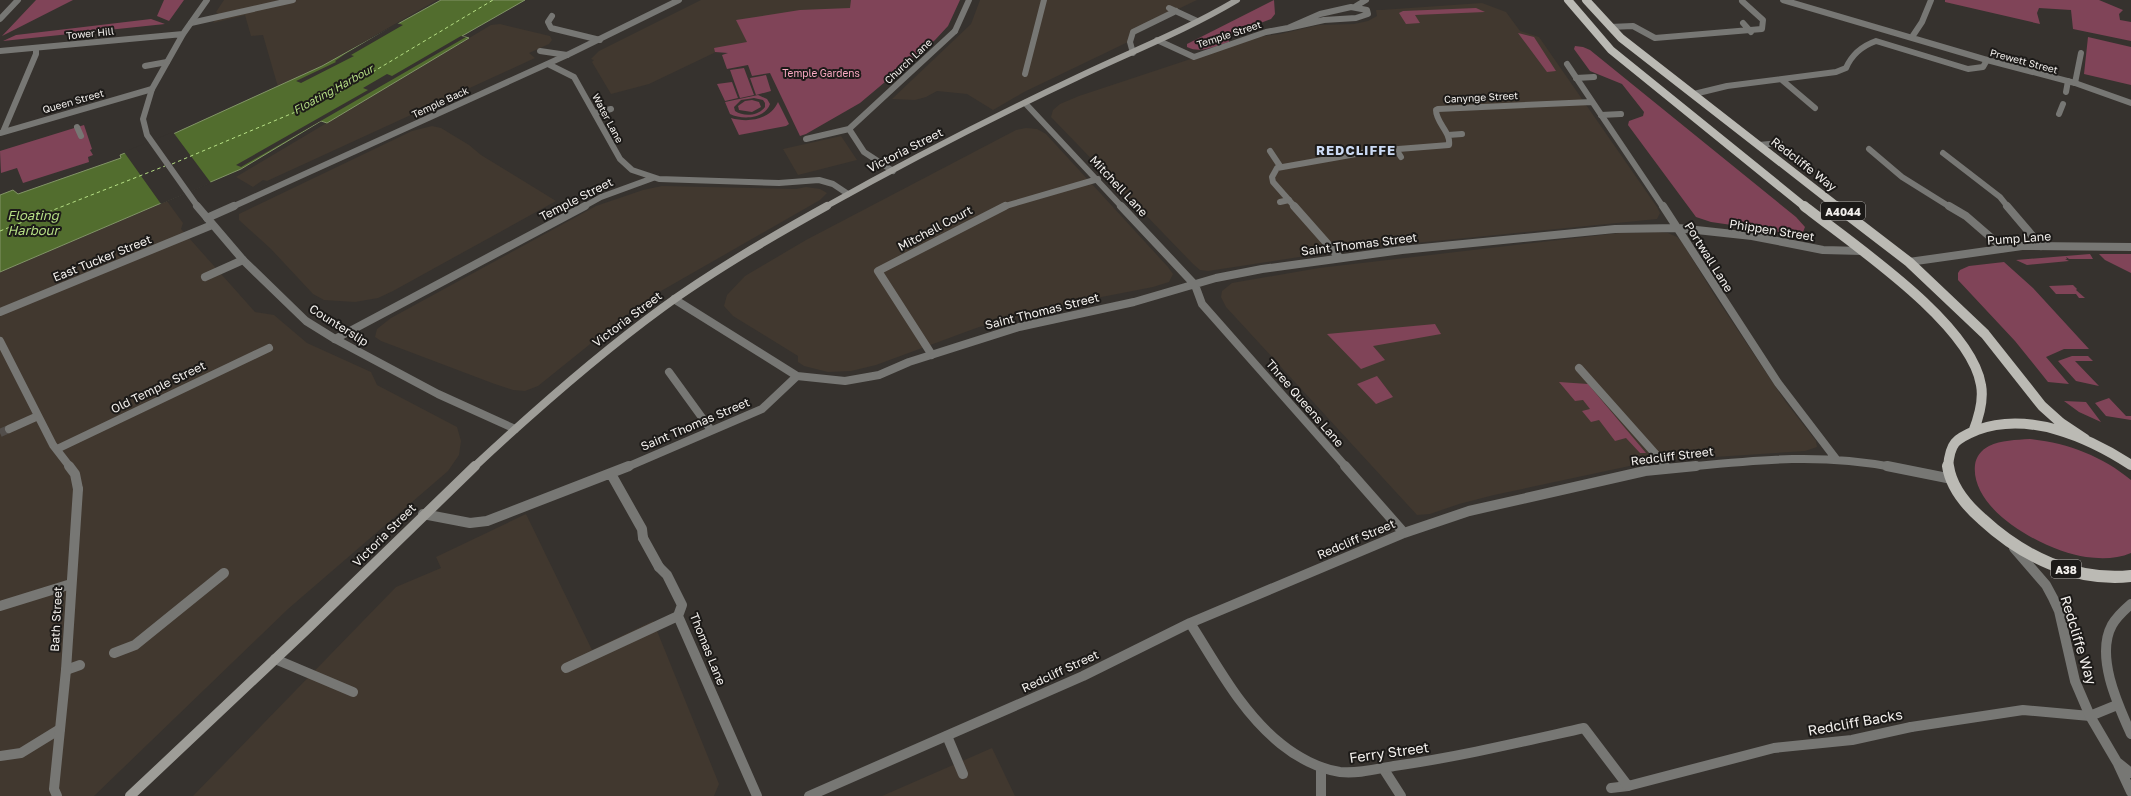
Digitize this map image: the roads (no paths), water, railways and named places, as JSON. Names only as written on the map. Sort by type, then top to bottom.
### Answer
[{"type":"main road","name":"Victoria Street","points":[[130,796],[275,659],[423,514],[515,429],[583,368],[674,299],[717,271],[848,194],[893,170],[1079,76],[1134,53],[1237,0]]},
{"type":"main road","name":"A4044","points":[[1568,0],[1611,50],[1641,76],[1862,251],[1924,303],[1966,350],[1975,367],[1982,388],[1982,407],[1973,432]]},
{"type":"main road","name":"Redcliffe Way","points":[[1586,0],[1610,27],[1636,50],[1909,262],[1985,334],[2042,406],[2084,439]]},
{"type":"main road","name":"A38","points":[[2131,458],[2061,431],[2026,426],[1997,426],[1973,432],[1957,440],[1949,451],[1948,464],[1952,479],[1960,495],[1971,510],[2007,540],[2032,556],[2056,566],[2084,574],[2112,578],[2131,576]]},
{"type":"main road","name":"A38","points":[[2102,447],[2131,465]]},
{"type":"street","points":[[0,19],[18,0]]},
{"type":"street","name":"Counterslip","points":[[207,0],[183,34],[152,89],[143,120],[147,135],[187,193],[212,225],[243,260],[306,321],[335,340],[438,394],[515,429]]},
{"type":"street","points":[[190,23],[243,13],[293,0]]},
{"type":"street","name":"Temple Back","points":[[207,218],[600,40],[679,0]]},
{"type":"street","name":"Church Lane","points":[[806,139],[849,129],[955,31],[969,0]]},
{"type":"street","points":[[1025,74],[1044,0]]},
{"type":"street","points":[[1356,6],[1366,0]]},
{"type":"street","name":"Prewett Street","points":[[1783,0],[1987,60],[2071,82],[2131,103]]},
{"type":"street","points":[[1912,37],[1922,22],[1930,0]]},
{"type":"street","points":[[1610,27],[1633,26],[1655,38],[1751,32],[1762,29],[1763,20],[1742,2]]},
{"type":"street","name":"Temple Street","points":[[1157,40],[1194,57],[1266,32],[1287,28],[1324,20],[1363,17],[1368,14],[1367,10],[1356,6],[1293,24],[1287,28]]},
{"type":"street","points":[[1168,8],[1197,21]]},
{"type":"street","points":[[1134,53],[1130,42],[1130,37],[1133,32],[1176,12]]},
{"type":"street","points":[[552,16],[548,22],[551,28],[600,40]]},
{"type":"street","points":[[1743,23],[1751,32]]},
{"type":"street","name":"Tower Hill","points":[[0,51],[94,41],[183,34]]},
{"type":"street","points":[[1694,94],[1727,86],[1782,80],[1841,70],[1846,68],[1848,62],[1861,46],[1876,41],[1968,70],[1983,67],[1987,60]]},
{"type":"street","points":[[2,132],[36,54],[36,48]]},
{"type":"street","points":[[540,51],[567,55]]},
{"type":"street","points":[[2066,92],[2081,53]]},
{"type":"street","points":[[145,66],[167,62]]},
{"type":"street","name":"Water Lane","points":[[548,64],[574,77],[624,165],[642,175],[653,178]]},
{"type":"street","name":"Portwall Lane","points":[[1567,64],[1678,228],[1775,378],[1836,459]]},
{"type":"street","points":[[1576,78],[1594,77]]},
{"type":"street","points":[[1782,80],[1815,108]]},
{"type":"street","name":"Queen Street","points":[[2,132],[72,114],[152,89]]},
{"type":"street","name":"Canynge Street","points":[[1448,135],[1436,115],[1436,110],[1438,109],[1592,102]]},
{"type":"street","name":"Mitchell Lane","points":[[1025,103],[1098,179],[1195,285]]},
{"type":"street","points":[[2059,114],[2063,104]]},
{"type":"street","points":[[595,114],[611,109]]},
{"type":"street","points":[[1601,115],[1621,114]]},
{"type":"street","points":[[77,127],[81,136]]},
{"type":"street","points":[[849,129],[864,152],[893,170]]},
{"type":"street","points":[[1339,257],[1271,179],[1277,168],[1280,166],[1373,151],[1444,146],[1450,142],[1448,135],[1462,134]]},
{"type":"street","points":[[1759,145],[1780,143]]},
{"type":"street","points":[[1396,149],[1401,157]]},
{"type":"street","points":[[1869,149],[1902,177],[1966,216],[2003,248]]},
{"type":"street","points":[[1270,151],[1280,166]]},
{"type":"street","points":[[1943,153],[2000,198],[2041,246]]},
{"type":"street","name":"Temple Street","points":[[335,340],[405,300],[601,197],[653,178],[779,183],[819,180],[833,184],[848,194]]},
{"type":"street","name":"Mitchell Court","points":[[932,355],[878,271],[1000,207],[1098,179]]},
{"type":"street","points":[[1280,202],[1289,200]]},
{"type":"street","name":"East Tucker Street","points":[[0,312],[212,225]]},
{"type":"street","name":"Phippen Street","points":[[1678,228],[1752,236],[1824,250],[1862,251]]},
{"type":"street","name":"Saint Thomas Street","points":[[423,514],[470,523],[487,521],[611,474],[762,409],[797,376],[845,381],[879,375],[932,355],[1019,327],[1134,302],[1195,285],[1262,269],[1339,257],[1615,229],[1678,228]]},
{"type":"street","name":"Pump Lane","points":[[1909,262],[2003,248],[2041,246],[2128,247]]},
{"type":"street","points":[[205,277],[243,260]]},
{"type":"street","name":"Three Queens Lane","points":[[1195,285],[1202,304],[1404,533]]},
{"type":"street","points":[[674,299],[797,376]]},
{"type":"street","points":[[0,341],[38,416],[57,449]]},
{"type":"street","name":"Old Temple Street","points":[[57,449],[269,348]]},
{"type":"street","points":[[1579,368],[1667,467]]},
{"type":"street","points":[[669,372],[711,430]]},
{"type":"street","points":[[9,429],[38,416]]},
{"type":"street","name":"Bath Street","points":[[57,449],[75,474],[78,490],[66,670],[54,789],[57,796]]},
{"type":"street","name":"Redcliff Street","points":[[809,796],[1083,676],[1190,623],[1404,533],[1469,511],[1625,475],[1667,467],[1780,458],[1836,459],[1878,464],[1952,479]]},
{"type":"street","name":"Thomas Lane","points":[[611,474],[642,529],[643,538],[659,567],[667,575],[682,605],[678,616],[757,796]]},
{"type":"street","name":"Redcliffe Way","points":[[2007,540],[2046,585],[2053,598],[2062,625],[2075,681],[2090,716],[2117,762],[2131,773]]},
{"type":"street","points":[[114,653],[135,645],[224,573]]},
{"type":"street","points":[[0,606],[71,584]]},
{"type":"street","name":"Redcliffe Way","points":[[2131,604],[2119,615],[2111,626],[2107,638],[2108,665],[2112,688],[2117,705],[2131,734]]},
{"type":"street","points":[[566,668],[678,616]]},
{"type":"street","name":"Ferry Street","points":[[1190,623],[1245,706],[1262,726],[1298,755],[1321,768],[1342,772],[1383,768],[1458,756],[1584,728],[1628,786]]},
{"type":"street","points":[[275,659],[353,692]]},
{"type":"street","points":[[66,670],[80,665]]},
{"type":"street","points":[[2090,716],[2117,705]]},
{"type":"street","name":"Redcliff Backs","points":[[1611,788],[1628,786],[1774,748],[1852,740],[1911,727],[2023,710],[2090,716]]},
{"type":"street","points":[[0,756],[21,753],[60,729]]},
{"type":"street","points":[[947,736],[964,774]]},
{"type":"street","points":[[2117,762],[2131,792]]},
{"type":"street","points":[[1321,768],[1321,796]]},
{"type":"street","points":[[1383,768],[1401,796]]},
{"type":"water","name":"Floating Harbour","points":[[441,0],[525,0],[462,36],[469,38],[327,123],[321,121],[241,169],[0,272],[0,195],[13,190],[18,194],[121,158],[120,155],[173,134],[322,66]]},
{"type":"tunnel","points":[[0,433],[9,429]]},
{"type":"district","name":"REDCLIFFE","points":[[1356,150]]},
{"type":"park label","name":"Temple Gardens","points":[[821,73]]}]
